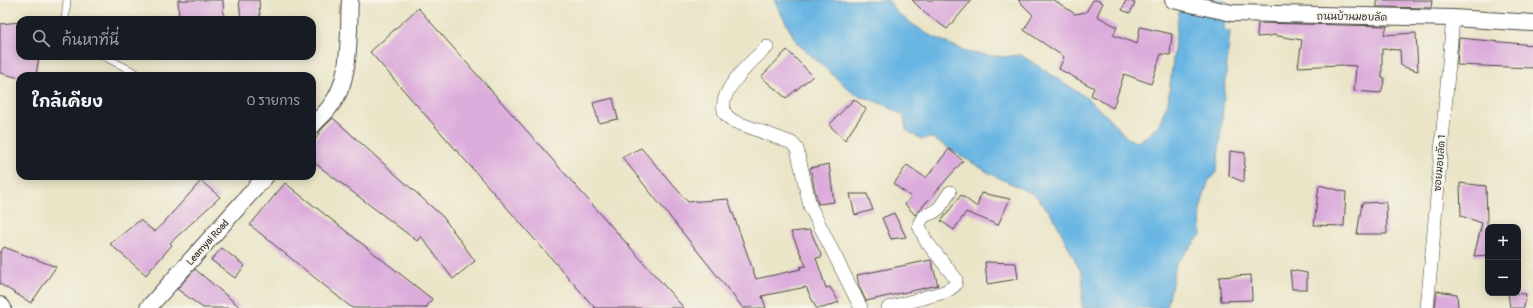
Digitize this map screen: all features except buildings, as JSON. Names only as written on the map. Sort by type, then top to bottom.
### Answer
[{"type":"street","points":[[316,122],[331,105],[340,90],[346,67],[350,0]]},
{"type":"street","name":"ถนนบ้านมอบลัด","points":[[1175,0],[1232,13],[1452,18],[1533,23]]},
{"type":"street","name":"ซอยมอบลัด 1","points":[[1427,308],[1452,18]]},
{"type":"street","points":[[767,47],[747,65],[733,84],[725,98],[724,106],[726,115],[734,121],[792,143],[797,149],[810,206],[861,308]]},
{"type":"street","name":"Leamyai Road","points":[[148,308],[262,180]]},
{"type":"street","points":[[888,308],[947,291],[955,285],[956,280],[926,241],[919,226],[924,216],[934,212],[950,192]]},
{"type":"lane","points":[[65,16],[67,0]]},
{"type":"lane","points":[[112,60],[134,72]]},
{"type":"water","points":[[775,0],[888,0],[898,14],[927,34],[970,53],[1003,57],[1021,55],[1084,96],[1107,116],[1127,138],[1137,142],[1147,136],[1159,124],[1168,102],[1180,0],[1226,0],[1224,30],[1230,31],[1217,171],[1208,182],[1200,209],[1201,235],[1176,264],[1167,308],[1082,308],[1083,276],[1053,216],[1035,195],[989,173],[932,138],[921,139],[906,130],[904,116],[885,105],[853,93],[797,43]]}]
